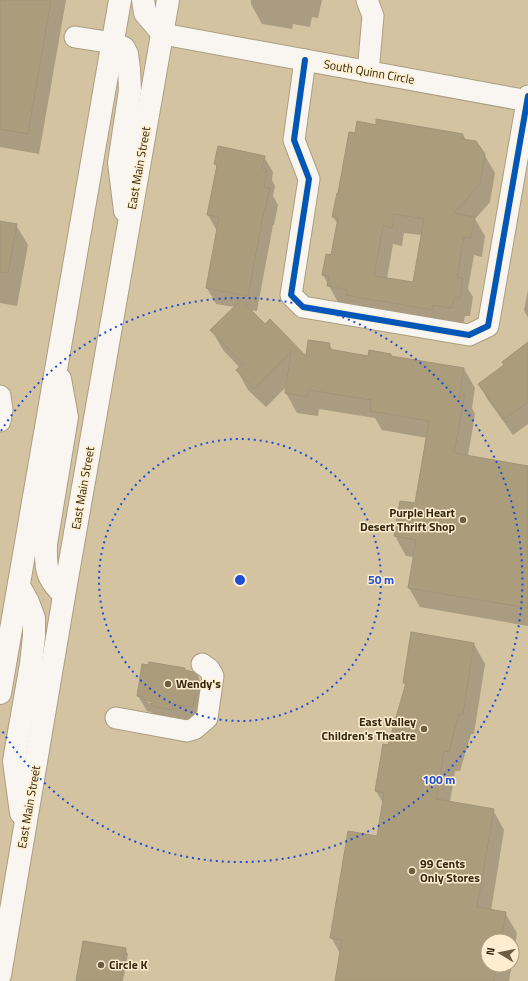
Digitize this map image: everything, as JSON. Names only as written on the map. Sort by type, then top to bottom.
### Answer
[{"type":"main road","points":[[0,694],[120,0]]},
{"type":"main road","points":[[143,0],[145,13],[163,34]]},
{"type":"main road","name":"East Main Street","points":[[0,975],[64,596],[168,0]]},
{"type":"main road","points":[[113,43],[124,48],[127,54],[129,69],[130,90],[119,163],[127,232]]},
{"type":"main road","points":[[57,364],[67,417],[46,544],[46,560],[49,576],[64,596]]},
{"type":"main road","points":[[19,586],[28,602],[34,618],[31,664],[14,761],[24,836]]},
{"type":"street","points":[[367,0],[373,16],[368,72]]},
{"type":"street","name":"South Quinn Circle","points":[[163,34],[368,72],[528,99]]},
{"type":"street","points":[[75,37],[113,43]]},
{"type":"street","points":[[305,60],[294,140],[309,179],[290,295],[303,307],[469,335],[488,326],[528,99]]},
{"type":"street","points":[[116,718],[187,731],[194,729],[207,718],[213,676],[210,669],[202,664]]},
{"type":"building","points":[[0,0],[51,0],[28,134],[0,129]]},
{"type":"building","points":[[376,119],[463,134],[462,139],[476,141],[485,154],[480,184],[454,213],[475,217],[471,238],[464,237],[457,277],[463,278],[460,298],[454,298],[452,308],[433,305],[432,310],[347,295],[348,290],[327,286],[329,276],[322,275],[326,254],[331,255],[338,218],[332,217],[349,132],[355,133],[357,121],[376,125]],"holes":[[[394,214],[424,219],[413,282],[374,276],[383,226],[392,228]]]},
{"type":"building","points":[[218,146],[265,156],[262,168],[267,169],[264,187],[270,188],[264,210],[248,296],[206,288],[219,217],[207,215],[217,165],[214,164]]},
{"type":"building","points":[[0,221],[17,224],[8,273],[0,272]]},
{"type":"building","points":[[241,300],[265,324],[270,319],[306,356],[308,340],[330,343],[329,349],[368,356],[369,350],[391,354],[391,356],[464,368],[459,398],[465,394],[454,453],[528,466],[528,608],[408,588],[416,540],[394,536],[400,501],[415,503],[429,421],[370,411],[371,400],[309,390],[308,397],[285,393],[291,352],[254,389],[236,370],[243,364],[210,330]]},
{"type":"building","points":[[528,342],[528,402],[504,419],[478,384],[504,365],[502,362]]},
{"type":"building","name":"99 Cents Only Stores","points":[[411,632],[474,643],[463,714],[459,714],[449,752],[444,751],[436,799],[494,809],[477,907],[506,912],[502,933],[480,933],[480,973],[496,973],[494,981],[335,981],[342,940],[330,938],[348,831],[377,836],[384,793],[375,791],[383,744],[388,745],[406,683],[403,683]]},
{"type":"building","name":"Wendy's","points":[[149,662],[185,668],[185,670],[193,672],[198,676],[193,707],[173,704],[172,710],[151,706],[152,702],[144,700],[144,697],[137,696],[142,664],[148,665]]},
{"type":"building","name":"Circle K","points":[[83,941],[126,948],[120,981],[76,981]]},
{"type":"cycle path","points":[[305,60],[294,140],[309,179],[291,295],[303,307],[469,335],[488,326],[528,96]]},
{"type":"place","name":"Purple Heart Desert Thrift Shop","points":[[463,520]]},
{"type":"place","name":"Wendy's","points":[[168,684]]},
{"type":"place","name":"East Valley Children's Theatre","points":[[424,729]]},
{"type":"place","name":"99 Cents Only Stores","points":[[412,871]]},
{"type":"place","name":"Circle K","points":[[101,965]]}]
